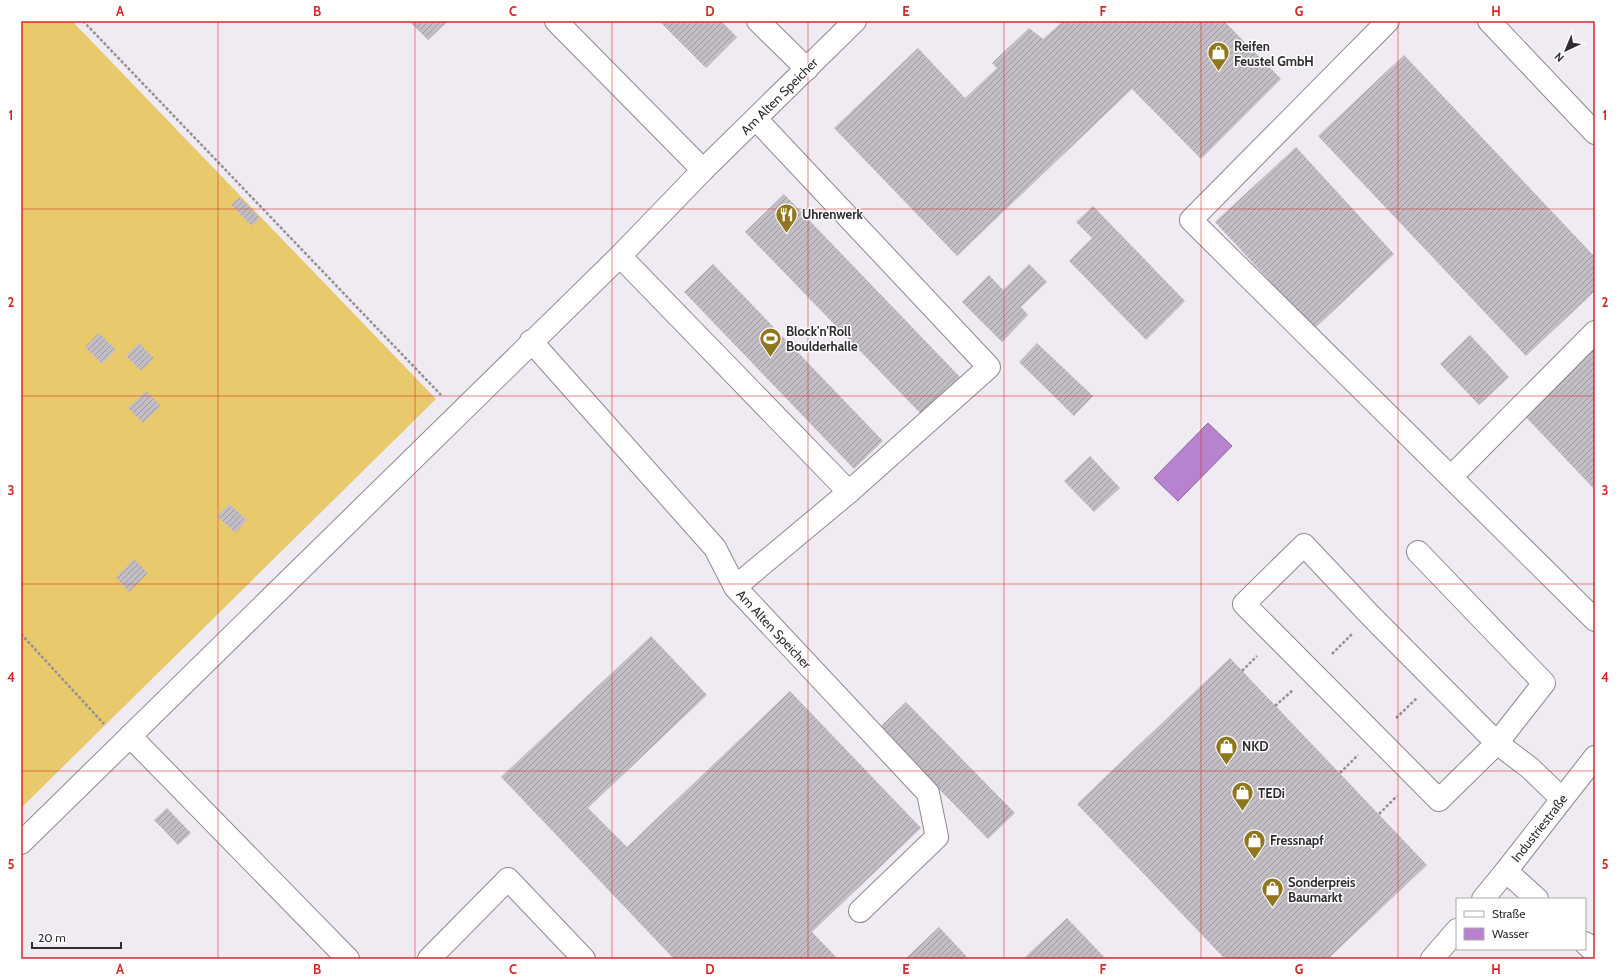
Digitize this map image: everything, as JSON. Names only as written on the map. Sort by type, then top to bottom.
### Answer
[{"type":"street","points":[[556,21],[703,170]]},
{"type":"street","points":[[758,21],[807,69]]},
{"type":"street","name":"Am Alten Speicher","points":[[21,843],[458,413],[620,256],[703,170],[855,21]]},
{"type":"street","points":[[1388,21],[1192,220],[1595,620]]},
{"type":"street","points":[[1489,21],[1595,134]]},
{"type":"street","points":[[735,587],[849,492],[989,367],[756,119]]},
{"type":"street","points":[[620,256],[849,492]]},
{"type":"street","points":[[1451,477],[1595,332]]},
{"type":"street","name":"Am Alten Speicher","points":[[531,342],[715,548],[735,587],[928,793],[937,837],[860,911]]},
{"type":"street","points":[[1418,552],[1544,683],[1497,743],[1439,800],[1244,604],[1304,545],[1371,616],[1497,743],[1530,768],[1562,799]]},
{"type":"street","points":[[126,740],[348,959]]},
{"type":"street","name":"Industriestraße","points":[[1484,898],[1562,799],[1591,771]]},
{"type":"street","points":[[1506,871],[1536,898]]},
{"type":"street","points":[[429,959],[508,879],[584,959]]},
{"type":"street","points":[[1432,959],[1456,931]]},
{"type":"street","points":[[1586,944],[1595,952]]},
{"type":"path","points":[[83,21],[458,413]]},
{"type":"path","points":[[21,634],[126,740]]},
{"type":"shaded area","points":[[21,21],[72,21],[436,399],[21,808]]},
{"type":"water","points":[[1208,423],[1232,446],[1178,501],[1154,478]]},
{"type":"building","points":[[409,21],[448,21],[428,40]]},
{"type":"building","points":[[659,21],[721,21],[737,37],[706,68]]},
{"type":"building","points":[[1063,21],[1224,21],[1281,79],[1201,159],[1132,89],[957,256],[834,128],[918,48],[965,98],[997,68],[992,63],[1029,28],[1043,39]]},
{"type":"building","points":[[1404,55],[1595,257],[1595,291],[1526,356],[1318,136]]},
{"type":"building","points":[[1296,147],[1394,254],[1314,329],[1215,222]]},
{"type":"building","points":[[784,194],[961,378],[922,415],[745,232]]},
{"type":"building","points":[[239,197],[260,218],[252,226],[231,205]]},
{"type":"building","points":[[1093,206],[1185,301],[1146,340],[1069,261],[1092,238],[1076,222]]},
{"type":"building","points":[[713,264],[883,441],[854,469],[684,292]]},
{"type":"building","points":[[1029,264],[1047,282],[1021,307],[1028,315],[1002,342],[962,302],[989,275],[1003,290]]},
{"type":"building","points":[[99,333],[116,350],[102,364],[85,347]]},
{"type":"building","points":[[1470,335],[1509,377],[1479,405],[1440,364]]},
{"type":"building","points":[[139,343],[154,358],[141,371],[126,356]]},
{"type":"building","points":[[1037,343],[1093,396],[1074,416],[1019,362]]},
{"type":"building","points":[[1595,344],[1595,490],[1522,413]]},
{"type":"building","points":[[146,391],[161,406],[143,423],[128,408]]},
{"type":"building","points":[[1090,456],[1120,488],[1094,512],[1064,481]]},
{"type":"building","points":[[229,504],[247,520],[235,533],[217,516]]},
{"type":"building","points":[[134,559],[148,573],[129,592],[116,577]]},
{"type":"building","points":[[651,636],[707,695],[588,808],[627,847],[790,691],[921,828],[812,932],[838,959],[674,959],[501,777]]},
{"type":"building","points":[[1230,658],[1427,865],[1328,959],[1225,959],[1077,804]]},
{"type":"building","points":[[906,702],[1015,813],[988,839],[879,728]]},
{"type":"building","points":[[167,808],[191,833],[178,845],[154,820]]},
{"type":"building","points":[[1067,918],[1106,959],[1023,959]]},
{"type":"building","points":[[939,927],[969,959],[905,959]]},
{"type":"place","name":"Reifen Feustel GmbH","points":[[1218,72]]},
{"type":"place","name":"Uhrenwerk","points":[[786,234]]},
{"type":"place","name":"Block'n'Roll Boulderhalle","points":[[770,358]]},
{"type":"place","name":"NKD","points":[[1226,766]]},
{"type":"place","name":"TEDi","points":[[1242,812]]},
{"type":"place","name":"Fressnapf","points":[[1255,860]]},
{"type":"place","name":"Sonderpreis Baumarkt","points":[[1273,908]]}]
